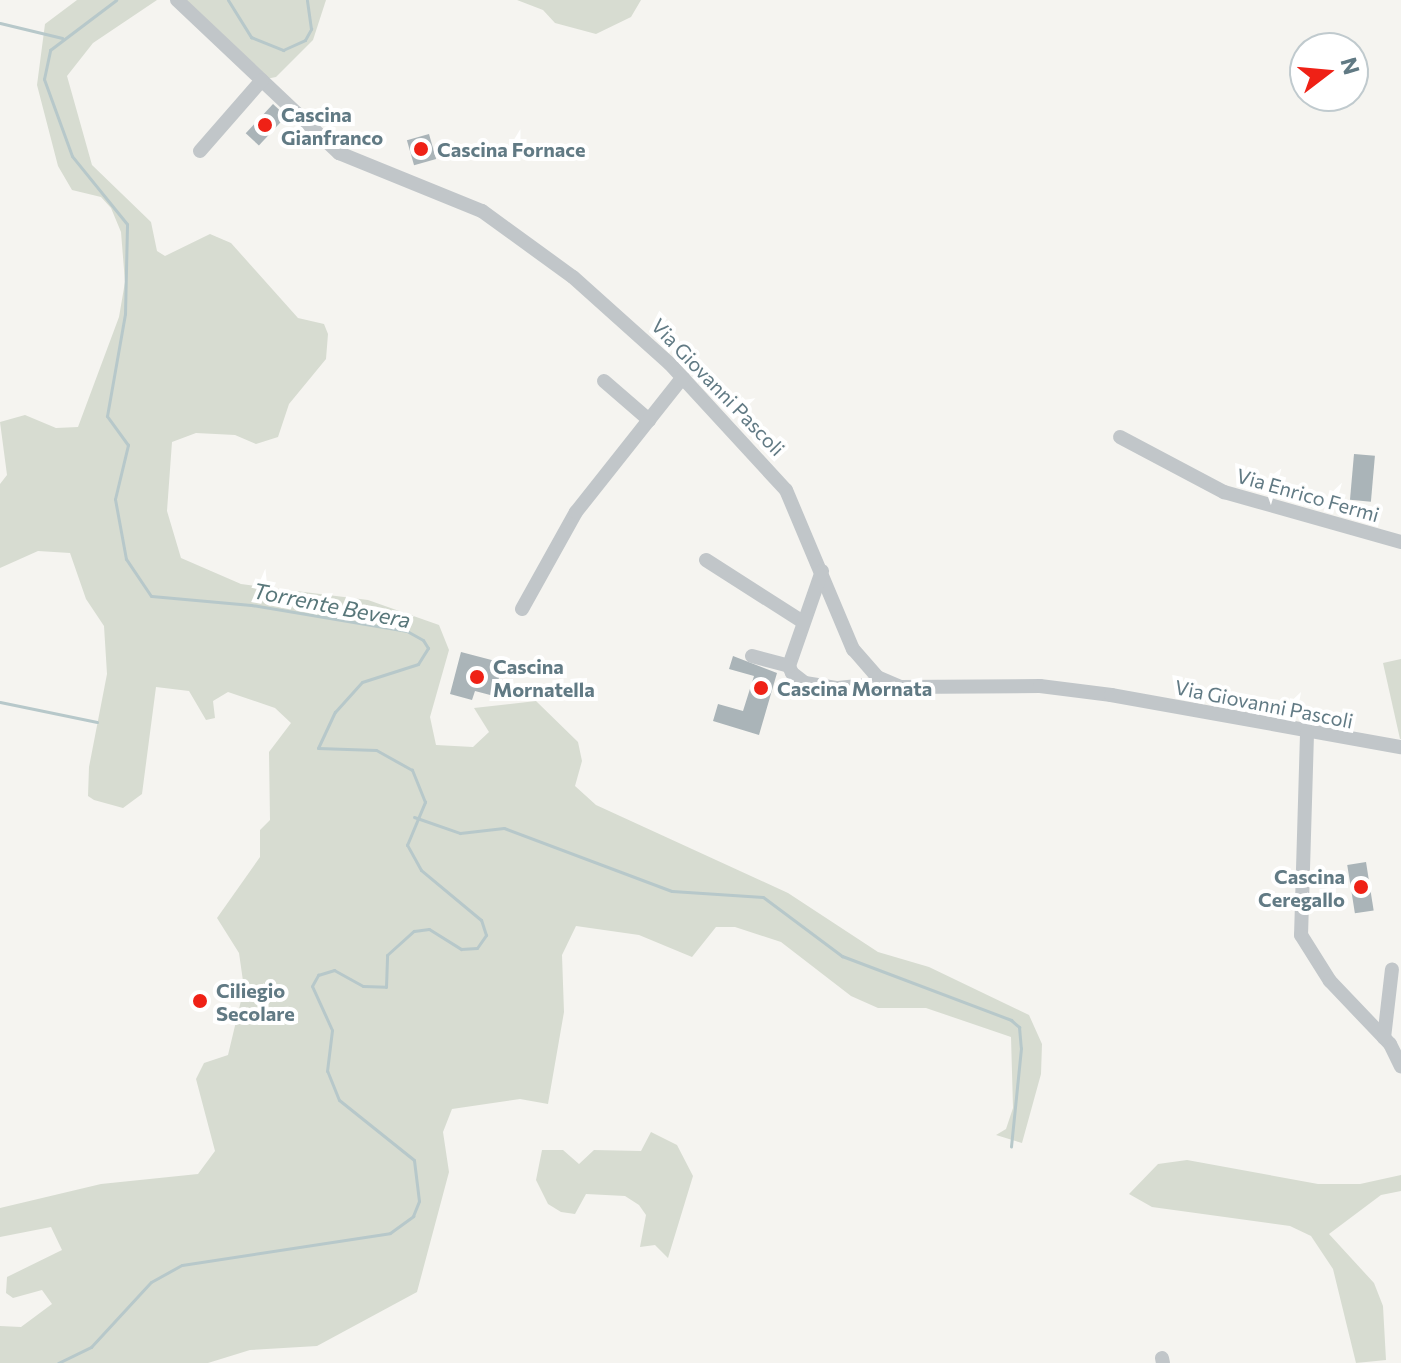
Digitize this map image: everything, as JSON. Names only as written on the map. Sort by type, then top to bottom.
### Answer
[{"type":"street","name":"Via Giovanni Pascoli","points":[[177,0],[339,153],[447,192],[511,230],[599,299],[683,377],[774,473],[822,571],[853,649],[887,683],[931,690],[1075,690],[1307,734],[1401,747]]},
{"type":"street","points":[[200,151],[262,80]]},
{"type":"street","points":[[522,609],[576,512],[683,377]]},
{"type":"street","points":[[604,381],[649,420]]},
{"type":"street","name":"Via Enrico Fermi","points":[[1120,437],[1224,492],[1401,542]]},
{"type":"street","points":[[706,560],[803,622]]},
{"type":"street","points":[[789,666],[822,571]]},
{"type":"street","points":[[752,656],[789,666],[815,685],[887,683]]},
{"type":"street","points":[[1307,734],[1301,935],[1330,981],[1384,1038],[1401,1067]]},
{"type":"street","points":[[1384,1038],[1392,969]]},
{"type":"shaded area","points":[[77,0],[157,0],[93,43],[67,76],[92,165],[151,222],[157,251],[165,256],[210,234],[231,243],[298,318],[324,324],[328,334],[326,359],[289,404],[278,437],[256,444],[235,435],[196,433],[172,442],[167,511],[181,558],[241,584],[368,600],[439,625],[449,650],[430,717],[436,745],[473,747],[489,732],[474,708],[536,701],[578,742],[582,761],[575,786],[596,805],[788,893],[878,952],[929,967],[1029,1015],[1042,1044],[1041,1074],[1022,1143],[996,1135],[1006,1129],[1013,1108],[1011,1037],[926,1008],[878,1008],[851,996],[781,942],[735,927],[716,927],[692,957],[639,935],[576,926],[562,955],[564,1012],[548,1104],[520,1099],[452,1109],[443,1132],[449,1172],[417,1292],[317,1346],[250,1350],[208,1363],[0,1363],[0,1326],[21,1327],[52,1304],[42,1290],[13,1298],[6,1293],[7,1277],[62,1250],[51,1227],[0,1237],[0,1208],[101,1184],[198,1174],[215,1151],[196,1079],[204,1063],[228,1055],[244,988],[239,953],[217,918],[260,857],[260,830],[270,820],[269,752],[291,723],[275,708],[228,692],[213,701],[215,718],[206,720],[189,691],[156,687],[142,794],[123,808],[94,800],[88,796],[89,767],[107,674],[104,626],[86,599],[70,553],[38,551],[0,568],[0,484],[7,475],[0,422],[25,415],[56,428],[78,427],[119,317],[125,282],[121,232],[111,208],[101,197],[72,190],[58,166],[37,85],[45,24]]},
{"type":"shaded area","points":[[180,0],[326,0],[313,40],[276,77],[266,79]]},
{"type":"shaded area","points":[[517,0],[641,0],[631,17],[596,34],[555,23],[543,10]]},
{"type":"shaded area","points":[[1401,659],[1401,739],[1400,739],[1383,663]]},
{"type":"shaded area","points":[[651,1132],[677,1145],[693,1176],[668,1258],[655,1245],[640,1247],[646,1215],[639,1205],[625,1196],[586,1194],[575,1214],[561,1212],[548,1204],[536,1180],[542,1150],[563,1150],[579,1164],[594,1150],[641,1151]]},
{"type":"shaded area","points":[[1187,1160],[1318,1184],[1360,1184],[1401,1175],[1401,1191],[1381,1195],[1329,1234],[1374,1283],[1383,1306],[1386,1360],[1356,1363],[1333,1269],[1311,1236],[1290,1226],[1152,1207],[1129,1194],[1158,1164]]},
{"type":"building","name":"Cascina Gianfranco","points":[[273,104],[286,116],[259,146],[246,133]]},
{"type":"building","name":"Cascina Fornace","points":[[429,134],[436,159],[414,165],[407,140]]},
{"type":"building","points":[[1354,454],[1375,456],[1371,502],[1350,500]]},
{"type":"building","name":"Cascina Mornatella","points":[[461,652],[503,663],[494,696],[475,691],[472,700],[450,694]]},
{"type":"building","name":"Cascina Mornata","points":[[733,656],[777,673],[759,735],[713,721],[718,704],[743,711],[754,676],[729,669]]},
{"type":"building","name":"Cascina Ceregallo","points":[[1366,862],[1374,910],[1355,913],[1347,865]]},
{"type":"waterway","name":"Torrente Bevera","points":[[58,1363],[91,1347],[151,1282],[182,1265],[390,1233],[413,1216],[419,1201],[414,1160],[339,1100],[327,1071],[332,1030],[312,986],[318,975],[334,970],[363,986],[386,987],[387,955],[414,931],[429,929],[461,949],[477,948],[486,935],[481,920],[421,870],[407,845],[425,802],[412,770],[376,750],[318,748],[335,712],[362,682],[418,664],[428,648],[423,640],[407,631],[251,605],[151,596],[126,559],[115,499],[128,445],[107,416],[125,314],[127,224],[72,156],[44,79],[50,50],[116,0]]},
{"type":"waterway","points":[[228,0],[251,37],[283,50],[305,40],[311,29],[307,0]]},
{"type":"waterway","points":[[0,23],[62,38]]},
{"type":"waterway","points":[[0,702],[97,722]]},
{"type":"waterway","points":[[414,817],[460,833],[504,828],[672,891],[763,897],[842,956],[1011,1020],[1019,1027],[1021,1048],[1011,1146]]},
{"type":"place","name":"Cascina Gianfranco","points":[[265,125]]},
{"type":"place","name":"Cascina Fornace","points":[[421,149]]},
{"type":"place","name":"Cascina Mornatella","points":[[477,677]]},
{"type":"place","name":"Cascina Mornata","points":[[761,688]]},
{"type":"place","name":"Cascina Ceregallo","points":[[1361,887]]},
{"type":"place","name":"Ciliegio Secolare","points":[[200,1001]]}]
